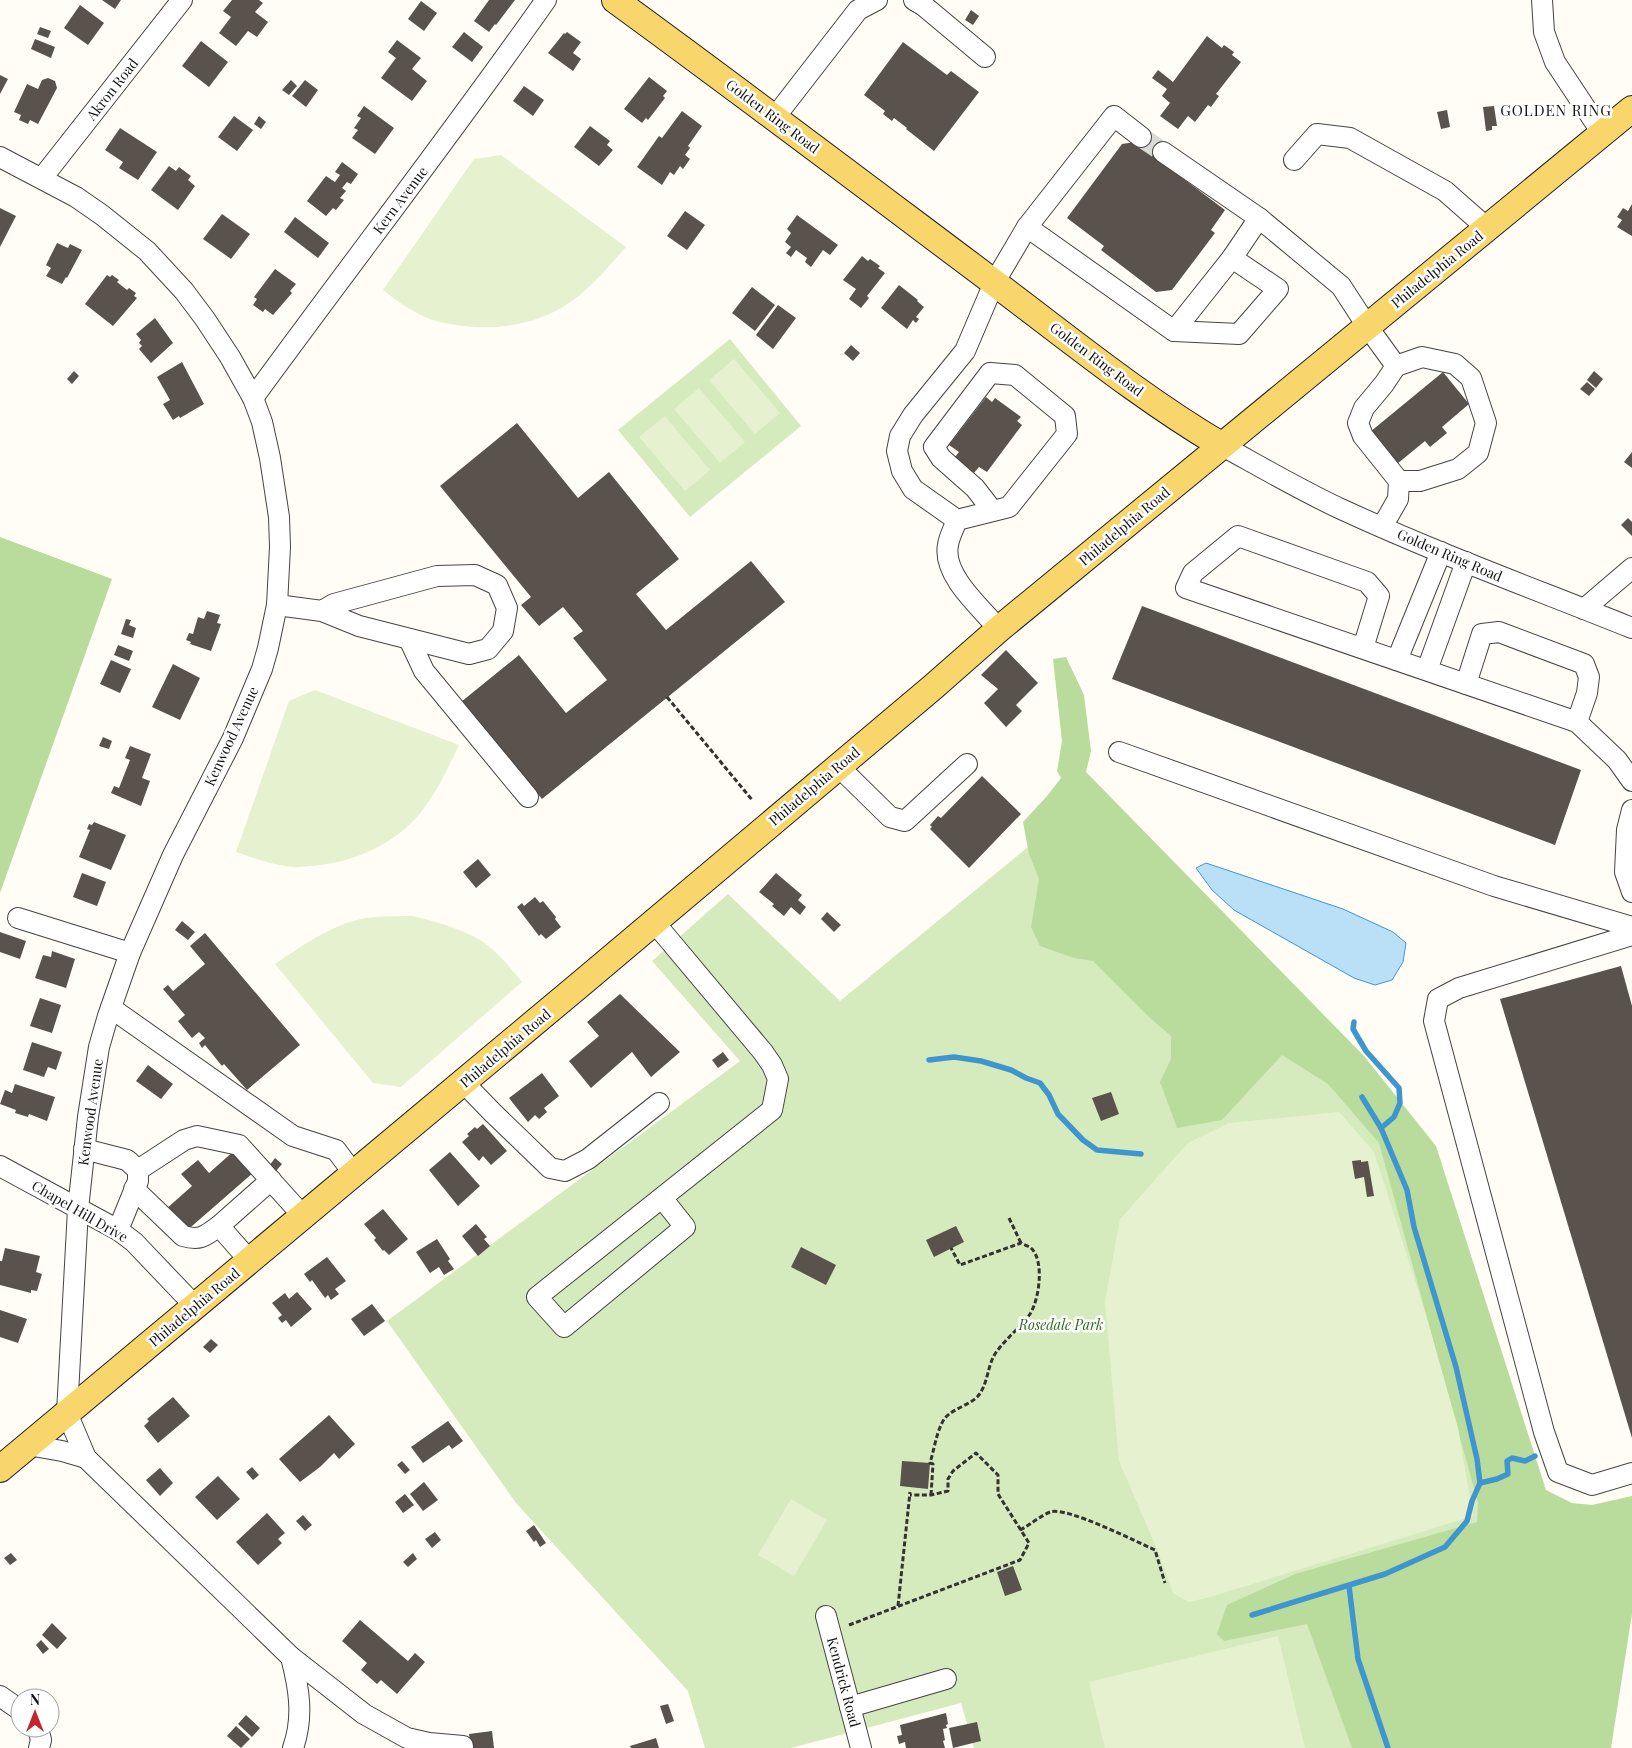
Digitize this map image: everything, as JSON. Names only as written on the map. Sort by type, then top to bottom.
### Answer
[{"type":"main road","name":"Golden Ring Road","points":[[615,0],[775,117],[872,192],[1181,421],[1221,446]]},
{"type":"main road","name":"Philadelphia Road","points":[[0,1469],[654,922],[999,629],[1632,109]]},
{"type":"street","name":"Akron Road","points":[[42,178],[182,0]]},
{"type":"street","name":"Kern Avenue","points":[[253,398],[379,227],[470,108],[546,0]]},
{"type":"street","points":[[775,117],[858,10],[877,0]]},
{"type":"street","points":[[914,0],[924,6],[985,57]]},
{"type":"street","points":[[1542,0],[1544,32],[1555,62],[1602,133]]},
{"type":"street","points":[[957,520],[913,489],[902,471],[897,451],[900,436],[913,415],[965,351],[994,283],[1027,227],[1114,116],[1141,137]]},
{"type":"street","points":[[1294,160],[1318,134],[1350,138],[1445,191],[1487,228]]},
{"type":"street","points":[[1162,152],[1259,218],[1341,286],[1396,366]]},
{"type":"street","name":"Kenwood Avenue","points":[[0,157],[76,196],[102,215],[147,251],[205,319],[230,357],[253,398],[262,422],[276,491],[280,547],[277,605],[268,648],[233,738],[173,856],[130,953],[99,1048],[84,1148],[78,1209],[67,1413]]},
{"type":"street","points":[[1174,331],[1232,258],[1259,218]]},
{"type":"street","points":[[1027,227],[1174,331],[1239,334],[1278,289],[1232,258]]},
{"type":"street","points":[[1382,527],[1398,499],[1399,481],[1363,436],[1358,423],[1364,408],[1396,366],[1422,357],[1455,364],[1471,378],[1486,423],[1478,453],[1458,469],[1420,481],[1399,481]]},
{"type":"street","points":[[957,520],[1009,507],[1067,434],[1065,416],[1015,375],[990,373],[934,448],[940,458],[975,488],[992,510]]},
{"type":"street","name":"Golden Ring Road","points":[[1221,446],[1296,487],[1382,527],[1535,591],[1632,628]]},
{"type":"street","points":[[957,520],[947,546],[949,564],[959,583],[999,629]]},
{"type":"street","points":[[1363,648],[1379,596],[1367,582],[1238,536],[1193,573],[1186,588],[1577,722],[1617,760],[1632,781]]},
{"type":"street","points":[[1397,660],[1441,552]]},
{"type":"street","points":[[1428,670],[1466,562]]},
{"type":"street","points":[[1584,609],[1632,568]]},
{"type":"street","points":[[277,605],[322,612],[359,626],[469,654],[488,649],[503,631],[507,608],[497,585],[475,575],[438,576],[334,604],[322,612]]},
{"type":"street","points":[[1466,684],[1482,634],[1498,632],[1584,664],[1589,677],[1577,722]]},
{"type":"street","points":[[409,639],[424,671],[528,797]]},
{"type":"street","points":[[1118,752],[1494,886],[1632,927]]},
{"type":"street","points":[[838,766],[890,817],[905,820],[967,764]]},
{"type":"street","points":[[1632,810],[1628,830],[1625,872],[1632,892]]},
{"type":"street","points":[[18,918],[130,953]]},
{"type":"street","points":[[654,922],[763,1052],[778,1079],[772,1110],[538,1297],[564,1327],[685,1227],[662,1198]]},
{"type":"street","points":[[1632,935],[1459,988],[1438,999],[1434,1021],[1544,1432],[1558,1472],[1592,1485],[1632,1473]]},
{"type":"street","points":[[111,1008],[293,1136],[336,1150],[354,1174]]},
{"type":"street","points":[[463,1082],[507,1128],[550,1168],[565,1171],[588,1159],[659,1103]]},
{"type":"street","points":[[118,1230],[136,1179],[184,1140],[197,1136],[239,1145],[304,1216]]},
{"type":"street","points":[[84,1148],[127,1160],[136,1179],[183,1236],[193,1239],[205,1237],[271,1180]]},
{"type":"street","name":"Chapel Hill Drive","points":[[0,1166],[118,1230],[134,1242],[195,1306]]},
{"type":"street","points":[[219,1226],[250,1261]]},
{"type":"street","points":[[67,1413],[86,1458],[291,1657],[364,1714],[407,1738],[428,1743],[463,1746]]},
{"type":"street","points":[[28,1445],[62,1451],[86,1458]]},
{"type":"street","name":"Kendrick Road","points":[[828,1624],[861,1748]]},
{"type":"street","points":[[291,1657],[300,1698],[298,1725],[293,1748]]},
{"type":"street","points":[[850,1707],[946,1679]]},
{"type":"path","points":[[667,697],[753,801]]},
{"type":"path","points":[[930,1495],[933,1464],[930,1463],[942,1422],[948,1415],[976,1398],[983,1390],[994,1356],[1010,1334],[1030,1313],[1038,1294],[1038,1260],[1031,1248],[1021,1243],[1008,1218]]},
{"type":"path","points":[[951,1248],[960,1266],[1021,1243]]},
{"type":"path","points":[[828,1624],[898,1606],[1020,1560],[1029,1543],[998,1494],[998,1475],[976,1453],[953,1471],[948,1479],[948,1491],[930,1495],[910,1493],[898,1606]]},
{"type":"path","points":[[1020,1530],[1051,1512],[1059,1511],[1089,1521],[1155,1550],[1165,1583]]},
{"type":"green space","points":[[501,155],[626,247],[594,282],[572,301],[544,316],[514,325],[482,327],[434,321],[413,311],[383,290],[474,159]]},
{"type":"green space","points":[[730,339],[801,426],[690,517],[618,430]]},
{"type":"green space","points":[[734,359],[780,413],[755,434],[709,380]]},
{"type":"green space","points":[[699,388],[745,442],[720,463],[674,409]]},
{"type":"green space","points":[[665,416],[710,470],[685,491],[639,437]]},
{"type":"green space","points":[[0,537],[112,579],[0,893]]},
{"type":"green space","points":[[1066,657],[1084,695],[1091,751],[1086,772],[1364,1056],[1436,1146],[1546,1490],[1572,1503],[1592,1505],[1632,1496],[1632,1614],[1611,1748],[1352,1748],[1307,1624],[1224,1641],[1217,1634],[1227,1605],[1295,1574],[1477,1522],[1478,1503],[1379,1143],[1328,1084],[1282,1055],[1222,1120],[1177,1128],[1160,1082],[1171,1059],[1171,1036],[1149,1017],[1093,961],[1074,958],[1040,946],[1031,927],[1039,879],[1029,854],[1023,822],[1061,778],[1057,771],[1062,741],[1053,659]]},
{"type":"green space","points":[[315,690],[459,745],[437,788],[421,812],[399,834],[372,850],[342,861],[297,867],[270,863],[236,852],[289,701]]},
{"type":"green space","name":"Rosedale Park","points":[[1089,797],[1421,1129],[1602,1748],[974,1748],[961,1703],[791,1748],[705,1748],[688,1691],[516,1503],[387,1321],[740,1061],[652,961],[728,894],[840,1001]]},
{"type":"green space","points":[[413,916],[456,929],[480,940],[508,965],[522,982],[401,1087],[373,1083],[275,964],[322,934],[348,923],[375,917]]},
{"type":"green space","points":[[1339,1112],[1374,1152],[1425,1312],[1458,1428],[1473,1516],[1189,1602],[1173,1593],[1157,1549],[1119,1461],[1105,1301],[1120,1219],[1188,1143],[1229,1123]]},
{"type":"green space","points":[[791,1499],[827,1520],[794,1576],[758,1555]]},
{"type":"green space","points":[[1278,1636],[1305,1748],[1105,1748],[1089,1682]]},
{"type":"water","points":[[1206,863],[1343,909],[1393,932],[1406,943],[1403,962],[1392,980],[1375,985],[1354,978],[1234,910],[1212,890],[1196,868]]},
{"type":"building","points":[[102,0],[121,0],[115,9]]},
{"type":"building","points":[[232,0],[259,0],[263,3],[255,12],[268,22],[257,37],[248,31],[236,46],[219,33],[231,17],[223,11]]},
{"type":"building","points":[[489,0],[515,0],[489,32],[474,21]]},
{"type":"building","points":[[421,1],[437,13],[424,31],[408,19]]},
{"type":"building","points":[[80,5],[104,23],[88,45],[64,28]]},
{"type":"building","points":[[971,10],[979,16],[973,25],[965,20]]},
{"type":"building","points":[[40,27],[51,31],[48,38],[37,34]]},
{"type":"building","points":[[464,32],[483,47],[472,62],[452,47]]},
{"type":"building","points":[[567,32],[581,42],[573,53],[581,59],[573,71],[548,53],[564,33]]},
{"type":"building","points":[[1207,36],[1222,48],[1224,45],[1234,52],[1232,55],[1241,62],[1216,94],[1219,96],[1211,107],[1208,105],[1195,122],[1188,116],[1178,129],[1160,116],[1170,103],[1162,96],[1167,89],[1152,78],[1158,70],[1173,82]]},
{"type":"building","points":[[35,39],[55,47],[51,58],[31,49]]},
{"type":"building","points":[[397,40],[421,58],[412,69],[427,81],[412,101],[381,78],[396,58],[388,52]]},
{"type":"building","points":[[201,41],[228,62],[209,87],[182,66]]},
{"type":"building","points":[[903,42],[947,75],[951,71],[979,92],[934,151],[894,118],[892,121],[883,114],[885,111],[864,95]]},
{"type":"building","points":[[0,75],[8,79],[0,94]]},
{"type":"building","points":[[649,77],[667,91],[663,96],[665,98],[648,120],[646,118],[642,123],[624,109]]},
{"type":"building","points":[[48,78],[55,81],[57,88],[38,124],[30,120],[28,124],[19,120],[21,115],[14,112],[27,84],[38,89],[42,80]]},
{"type":"building","points":[[291,80],[297,86],[289,95],[282,90]]},
{"type":"building","points":[[305,80],[318,90],[306,107],[292,96]]},
{"type":"building","points":[[524,86],[544,100],[533,116],[513,101]]},
{"type":"building","points":[[364,106],[394,128],[375,154],[352,138],[358,130],[354,128],[361,118],[357,116]]},
{"type":"building","points":[[1494,106],[1497,126],[1492,126],[1492,130],[1486,131],[1483,107]]},
{"type":"building","points":[[1447,110],[1450,127],[1441,129],[1437,112]]},
{"type":"building","points":[[682,111],[702,126],[688,146],[690,148],[685,155],[690,159],[683,169],[680,166],[674,175],[670,172],[662,185],[637,167],[659,136],[662,138]]},
{"type":"building","points":[[234,116],[253,130],[237,151],[218,137]]},
{"type":"building","points":[[259,116],[266,122],[261,129],[254,124]]},
{"type":"building","points":[[590,126],[610,141],[607,145],[613,150],[599,166],[574,147]]},
{"type":"building","points":[[120,128],[157,152],[138,180],[119,168],[123,162],[105,150]]},
{"type":"building","points":[[1146,131],[1166,146],[1157,159],[1225,210],[1211,230],[1215,233],[1172,290],[1156,292],[1101,250],[1104,246],[1067,218],[1122,144],[1135,142]]},
{"type":"building","points":[[342,162],[358,174],[351,184],[347,182],[342,188],[346,191],[340,198],[344,200],[336,210],[333,208],[326,216],[307,201],[326,176],[335,182],[340,175],[335,172]]},
{"type":"building","points":[[169,166],[176,171],[179,167],[191,176],[188,180],[195,186],[178,210],[151,190]]},
{"type":"building","points":[[1632,204],[1632,236],[1617,227],[1622,220],[1617,217],[1623,208],[1628,211]]},
{"type":"building","points":[[0,208],[16,216],[0,247]]},
{"type":"building","points":[[685,211],[705,225],[687,250],[667,236]]},
{"type":"building","points":[[222,214],[250,234],[231,259],[203,239]]},
{"type":"building","points":[[797,215],[838,245],[830,255],[823,250],[811,267],[805,262],[807,258],[796,250],[791,257],[786,253],[791,247],[785,242],[791,233],[787,229]]},
{"type":"building","points":[[295,217],[329,243],[318,258],[284,232]]},
{"type":"building","points":[[57,243],[68,248],[70,244],[82,250],[62,284],[46,276],[51,268],[46,265]]},
{"type":"building","points":[[862,256],[880,266],[878,268],[885,273],[867,296],[869,298],[861,308],[849,299],[856,289],[843,280]]},
{"type":"building","points":[[275,269],[296,284],[290,291],[292,293],[273,315],[265,309],[263,312],[253,305],[257,299],[254,297]]},
{"type":"building","points":[[107,275],[110,277],[112,275],[127,290],[129,288],[136,293],[134,296],[137,298],[113,326],[85,304]]},
{"type":"building","points":[[899,285],[924,307],[916,317],[919,319],[916,323],[913,320],[907,329],[881,308]]},
{"type":"building","points":[[752,287],[775,305],[755,331],[732,313]]},
{"type":"building","points":[[778,305],[796,318],[773,349],[756,335]]},
{"type":"building","points":[[155,318],[173,343],[151,363],[139,349],[142,346],[139,343],[141,340],[136,334]]},
{"type":"building","points":[[851,345],[860,353],[853,361],[844,353]]},
{"type":"building","points":[[182,362],[204,404],[173,420],[163,404],[170,400],[157,377]]},
{"type":"building","points":[[74,371],[79,376],[72,384],[67,379]]},
{"type":"building","points":[[1594,371],[1603,379],[1596,388],[1587,380]]},
{"type":"building","points":[[1443,372],[1469,404],[1442,427],[1447,433],[1430,447],[1425,441],[1397,464],[1370,432]]},
{"type":"building","points":[[1587,382],[1595,389],[1589,396],[1580,389]]},
{"type":"building","points":[[986,397],[992,402],[995,398],[1021,417],[1017,421],[1022,425],[987,472],[979,467],[960,489],[942,473],[959,452],[949,445]]},
{"type":"building","points":[[517,423],[578,498],[609,472],[679,559],[636,594],[666,630],[751,561],[785,602],[542,799],[461,702],[519,655],[566,713],[607,680],[573,638],[583,631],[563,607],[539,626],[521,605],[531,597],[440,486]]},
{"type":"building","points":[[1632,452],[1632,468],[1624,462]]},
{"type":"building","points":[[1628,518],[1632,522],[1632,536],[1621,525]]},
{"type":"building","points":[[1142,606],[1581,770],[1555,845],[1112,679]]},
{"type":"building","points":[[207,611],[220,615],[217,623],[221,624],[211,651],[190,644],[191,642],[186,640],[189,633],[193,634],[198,617],[204,619]]},
{"type":"building","points":[[126,619],[131,620],[129,625],[136,628],[133,638],[121,634]]},
{"type":"building","points":[[118,645],[133,651],[129,661],[114,655]]},
{"type":"building","points":[[1006,650],[1038,683],[1016,705],[1022,711],[1006,727],[984,703],[998,689],[981,675]]},
{"type":"building","points":[[111,660],[131,669],[120,693],[100,684]]},
{"type":"building","points":[[173,664],[200,678],[180,720],[152,707]]},
{"type":"building","points":[[103,737],[112,741],[109,749],[99,746]]},
{"type":"building","points":[[130,746],[151,754],[142,778],[150,781],[141,806],[111,793],[114,786],[119,788],[130,760],[125,758]]},
{"type":"building","points":[[982,776],[1021,814],[969,868],[930,829],[932,827],[930,825],[938,816],[941,818]]},
{"type":"building","points":[[94,822],[126,835],[111,870],[79,857],[90,830],[87,829],[89,824],[92,825]]},
{"type":"building","points":[[478,859],[491,875],[476,888],[463,872]]},
{"type":"building","points":[[82,873],[106,882],[97,906],[73,897]]},
{"type":"building","points":[[776,873],[802,895],[798,900],[806,907],[800,915],[791,907],[784,916],[772,906],[774,904],[759,892]]},
{"type":"building","points":[[535,897],[540,903],[543,901],[556,917],[555,919],[561,927],[546,939],[541,934],[539,936],[517,907],[522,903],[524,906]]},
{"type":"building","points":[[827,912],[841,925],[834,932],[821,919]]},
{"type":"building","points":[[182,921],[195,932],[188,940],[175,930]]},
{"type":"building","points":[[0,932],[26,941],[20,959],[0,952]]},
{"type":"building","points":[[205,933],[300,1045],[247,1090],[224,1064],[222,1066],[205,1045],[202,1048],[199,1043],[205,1038],[199,1032],[192,1038],[178,1021],[185,1015],[163,989],[168,985],[173,991],[205,964],[190,946]]},
{"type":"building","points":[[52,951],[75,959],[66,988],[35,978],[43,955],[51,957]]},
{"type":"building","points":[[1621,966],[1632,1006],[1632,1438],[1500,999]]},
{"type":"building","points":[[620,994],[680,1052],[651,1077],[632,1052],[591,1088],[569,1061],[599,1036],[587,1022]]},
{"type":"building","points":[[40,998],[61,1005],[52,1033],[30,1026]]},
{"type":"building","points":[[32,1042],[62,1052],[56,1070],[48,1067],[44,1077],[23,1070]]},
{"type":"building","points":[[723,1052],[729,1060],[718,1068],[712,1060]]},
{"type":"building","points":[[148,1065],[173,1084],[161,1099],[136,1081]]},
{"type":"building","points":[[542,1073],[559,1096],[544,1108],[547,1112],[539,1119],[535,1115],[528,1122],[509,1098]]},
{"type":"building","points":[[15,1084],[55,1097],[47,1121],[29,1114],[28,1117],[15,1113],[16,1110],[0,1104],[5,1090],[12,1093]]},
{"type":"building","points":[[1111,1092],[1119,1114],[1101,1121],[1092,1098]]},
{"type":"building","points":[[483,1124],[507,1151],[491,1165],[483,1156],[479,1161],[462,1142],[475,1127],[477,1129]]},
{"type":"building","points":[[235,1150],[254,1172],[184,1233],[165,1210],[192,1186],[181,1174],[198,1160],[209,1173]]},
{"type":"building","points":[[450,1152],[480,1186],[458,1206],[429,1170]]},
{"type":"building","points":[[275,1158],[282,1164],[276,1171],[269,1166]]},
{"type":"building","points":[[1361,1160],[1361,1162],[1368,1161],[1374,1196],[1367,1197],[1364,1177],[1355,1179],[1352,1161]]},
{"type":"building","points":[[383,1209],[408,1239],[389,1255],[374,1240],[376,1238],[364,1224]]},
{"type":"building","points":[[476,1224],[487,1237],[484,1239],[490,1246],[478,1256],[462,1236]]},
{"type":"building","points":[[956,1226],[964,1242],[934,1257],[926,1240]]},
{"type":"building","points":[[437,1239],[454,1269],[444,1275],[439,1267],[430,1273],[416,1252]]},
{"type":"building","points":[[801,1247],[836,1265],[826,1285],[791,1267]]},
{"type":"building","points":[[5,1248],[40,1256],[36,1272],[42,1274],[37,1291],[31,1290],[31,1293],[0,1285],[0,1261],[2,1261]]},
{"type":"building","points":[[327,1257],[346,1281],[335,1289],[339,1294],[331,1300],[328,1295],[325,1298],[312,1280],[310,1282],[304,1274]]},
{"type":"building","points":[[297,1292],[312,1309],[291,1327],[286,1320],[282,1323],[278,1318],[282,1315],[272,1303],[285,1293],[289,1299]]},
{"type":"building","points":[[372,1304],[385,1321],[364,1336],[351,1319]]},
{"type":"building","points":[[0,1310],[27,1319],[18,1343],[0,1337]]},
{"type":"building","points":[[211,1339],[218,1345],[210,1353],[203,1347]]},
{"type":"building","points":[[173,1397],[190,1416],[158,1443],[144,1426],[149,1421],[147,1419]]},
{"type":"building","points":[[329,1415],[355,1444],[339,1459],[334,1453],[320,1467],[300,1482],[279,1459]]},
{"type":"building","points":[[448,1421],[463,1441],[452,1449],[449,1445],[423,1463],[411,1447]]},
{"type":"building","points":[[402,1461],[410,1470],[405,1474],[397,1465]]},
{"type":"building","points":[[902,1461],[930,1463],[928,1489],[900,1486]]},
{"type":"building","points":[[252,1467],[259,1475],[253,1480],[246,1472]]},
{"type":"building","points":[[160,1468],[173,1483],[160,1496],[146,1480]]},
{"type":"building","points":[[218,1476],[240,1499],[217,1520],[195,1497]]},
{"type":"building","points":[[424,1482],[438,1500],[423,1511],[410,1494]]},
{"type":"building","points":[[405,1494],[414,1505],[403,1513],[395,1502]]},
{"type":"building","points":[[267,1513],[285,1533],[278,1539],[282,1543],[258,1565],[236,1542]]},
{"type":"building","points":[[303,1515],[312,1525],[305,1531],[296,1521]]},
{"type":"building","points":[[534,1525],[546,1543],[540,1547],[536,1540],[534,1542],[526,1531]]},
{"type":"building","points":[[435,1532],[441,1540],[432,1548],[425,1539]]},
{"type":"building","points":[[11,1553],[17,1560],[10,1565],[4,1558]]},
{"type":"building","points":[[413,1553],[417,1559],[408,1567],[403,1562]]},
{"type":"building","points":[[1013,1566],[1022,1590],[1005,1596],[997,1572]]},
{"type":"building","points":[[360,1620],[408,1661],[415,1653],[425,1662],[397,1694],[381,1680],[377,1684],[361,1670],[367,1663],[342,1641]]},
{"type":"building","points":[[52,1623],[67,1638],[57,1649],[42,1635]]},
{"type":"building","points":[[41,1640],[49,1649],[43,1654],[36,1645]]},
{"type":"building","points":[[668,1704],[674,1721],[666,1724],[660,1706]]},
{"type":"building","points":[[946,1713],[948,1724],[946,1725],[947,1728],[943,1729],[945,1748],[906,1748],[905,1742],[899,1744],[897,1736],[902,1735],[900,1725]]},
{"type":"building","points":[[246,1715],[260,1728],[252,1737],[238,1724]]},
{"type":"building","points":[[977,1722],[981,1741],[953,1748],[949,1728]]},
{"type":"building","points":[[236,1726],[250,1739],[241,1748],[227,1736]]},
{"type":"building","points":[[492,1731],[494,1748],[471,1748],[469,1734]]},
{"type":"building","points":[[656,1738],[659,1748],[631,1748],[630,1746]]},
{"type":"waterway","points":[[1354,1022],[1353,1029],[1366,1051],[1399,1088],[1400,1103],[1394,1117],[1381,1128]]},
{"type":"waterway","points":[[929,1060],[954,1057],[981,1061],[1011,1070],[1040,1083],[1049,1095],[1058,1114],[1083,1140],[1097,1150],[1141,1154]]},
{"type":"waterway","points":[[1252,1615],[1385,1574],[1445,1547],[1467,1521],[1472,1501],[1480,1483],[1477,1459],[1456,1367],[1414,1227],[1407,1190],[1381,1128],[1362,1097]]},
{"type":"waterway","points":[[1480,1483],[1508,1474],[1507,1461],[1512,1458],[1525,1461],[1535,1456]]},
{"type":"waterway","points":[[1349,1586],[1358,1659],[1388,1748]]},
{"type":"tunnel","points":[[1141,137],[1163,152]]},
{"type":"district","name":"GOLDEN RING","points":[[1556,110]]}]
